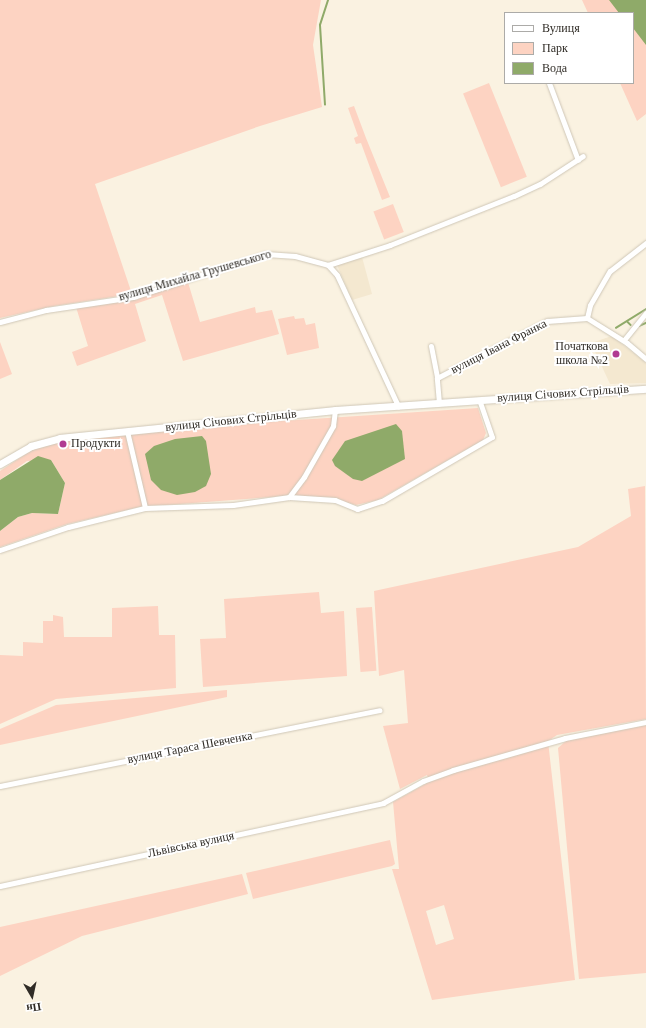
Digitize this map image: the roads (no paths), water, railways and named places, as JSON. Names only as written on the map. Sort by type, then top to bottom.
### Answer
[{"type":"street","points":[[548,84],[578,160]]},
{"type":"street","points":[[398,406],[383,370],[352,312],[341,282],[328,264],[398,242],[449,219],[514,196],[584,156]]},
{"type":"street","points":[[646,243],[610,271],[590,304],[587,318],[624,340],[646,359]]},
{"type":"street","name":"вулиця Михайла Грушевського","points":[[0,322],[46,310],[133,297],[266,254],[286,254],[328,264]]},
{"type":"street","points":[[624,340],[646,313]]},
{"type":"street","name":"вулиця Івана Франка","points":[[439,403],[437,378],[547,321],[587,318]]},
{"type":"street","points":[[430,346],[437,378]]},
{"type":"street","name":"вулиця Січових Стрільців","points":[[0,464],[45,441],[127,431],[335,410],[646,389]]},
{"type":"street","name":"вулиця Січових Стрільців","points":[[0,550],[68,527],[145,508],[233,505],[288,497],[334,500],[357,509],[382,501],[492,437],[479,400]]},
{"type":"street","points":[[288,497],[304,478],[332,426],[335,410]]},
{"type":"street","points":[[127,431],[145,508]]},
{"type":"street","name":"вулиця Тараса Шевченка","points":[[0,786],[379,710]]},
{"type":"street","name":"Львівська вулиця","points":[[0,886],[383,803],[423,781],[453,770],[566,738],[646,722]]},
{"type":"water","points":[[609,0],[646,0],[646,45],[634,29],[634,12],[618,12]]},
{"type":"water","points":[[396,424],[402,431],[405,459],[362,481],[353,479],[335,466],[332,460],[345,441]]},
{"type":"water","points":[[202,436],[206,441],[211,474],[206,486],[195,492],[177,495],[161,490],[151,480],[145,454],[154,446],[175,439]]},
{"type":"water","points":[[38,456],[51,460],[65,483],[58,514],[32,513],[18,517],[0,531],[0,480]]},
{"type":"waterway","points":[[325,105],[320,25],[328,0]]},
{"type":"waterway","points":[[616,328],[646,309]]},
{"type":"waterway","points":[[628,322],[631,325]]},
{"type":"waterway","points":[[639,326],[646,323]]},
{"type":"place","name":"Початкова школа №2","points":[[616,354]]},
{"type":"place","name":"Продукти","points":[[63,444]]}]
